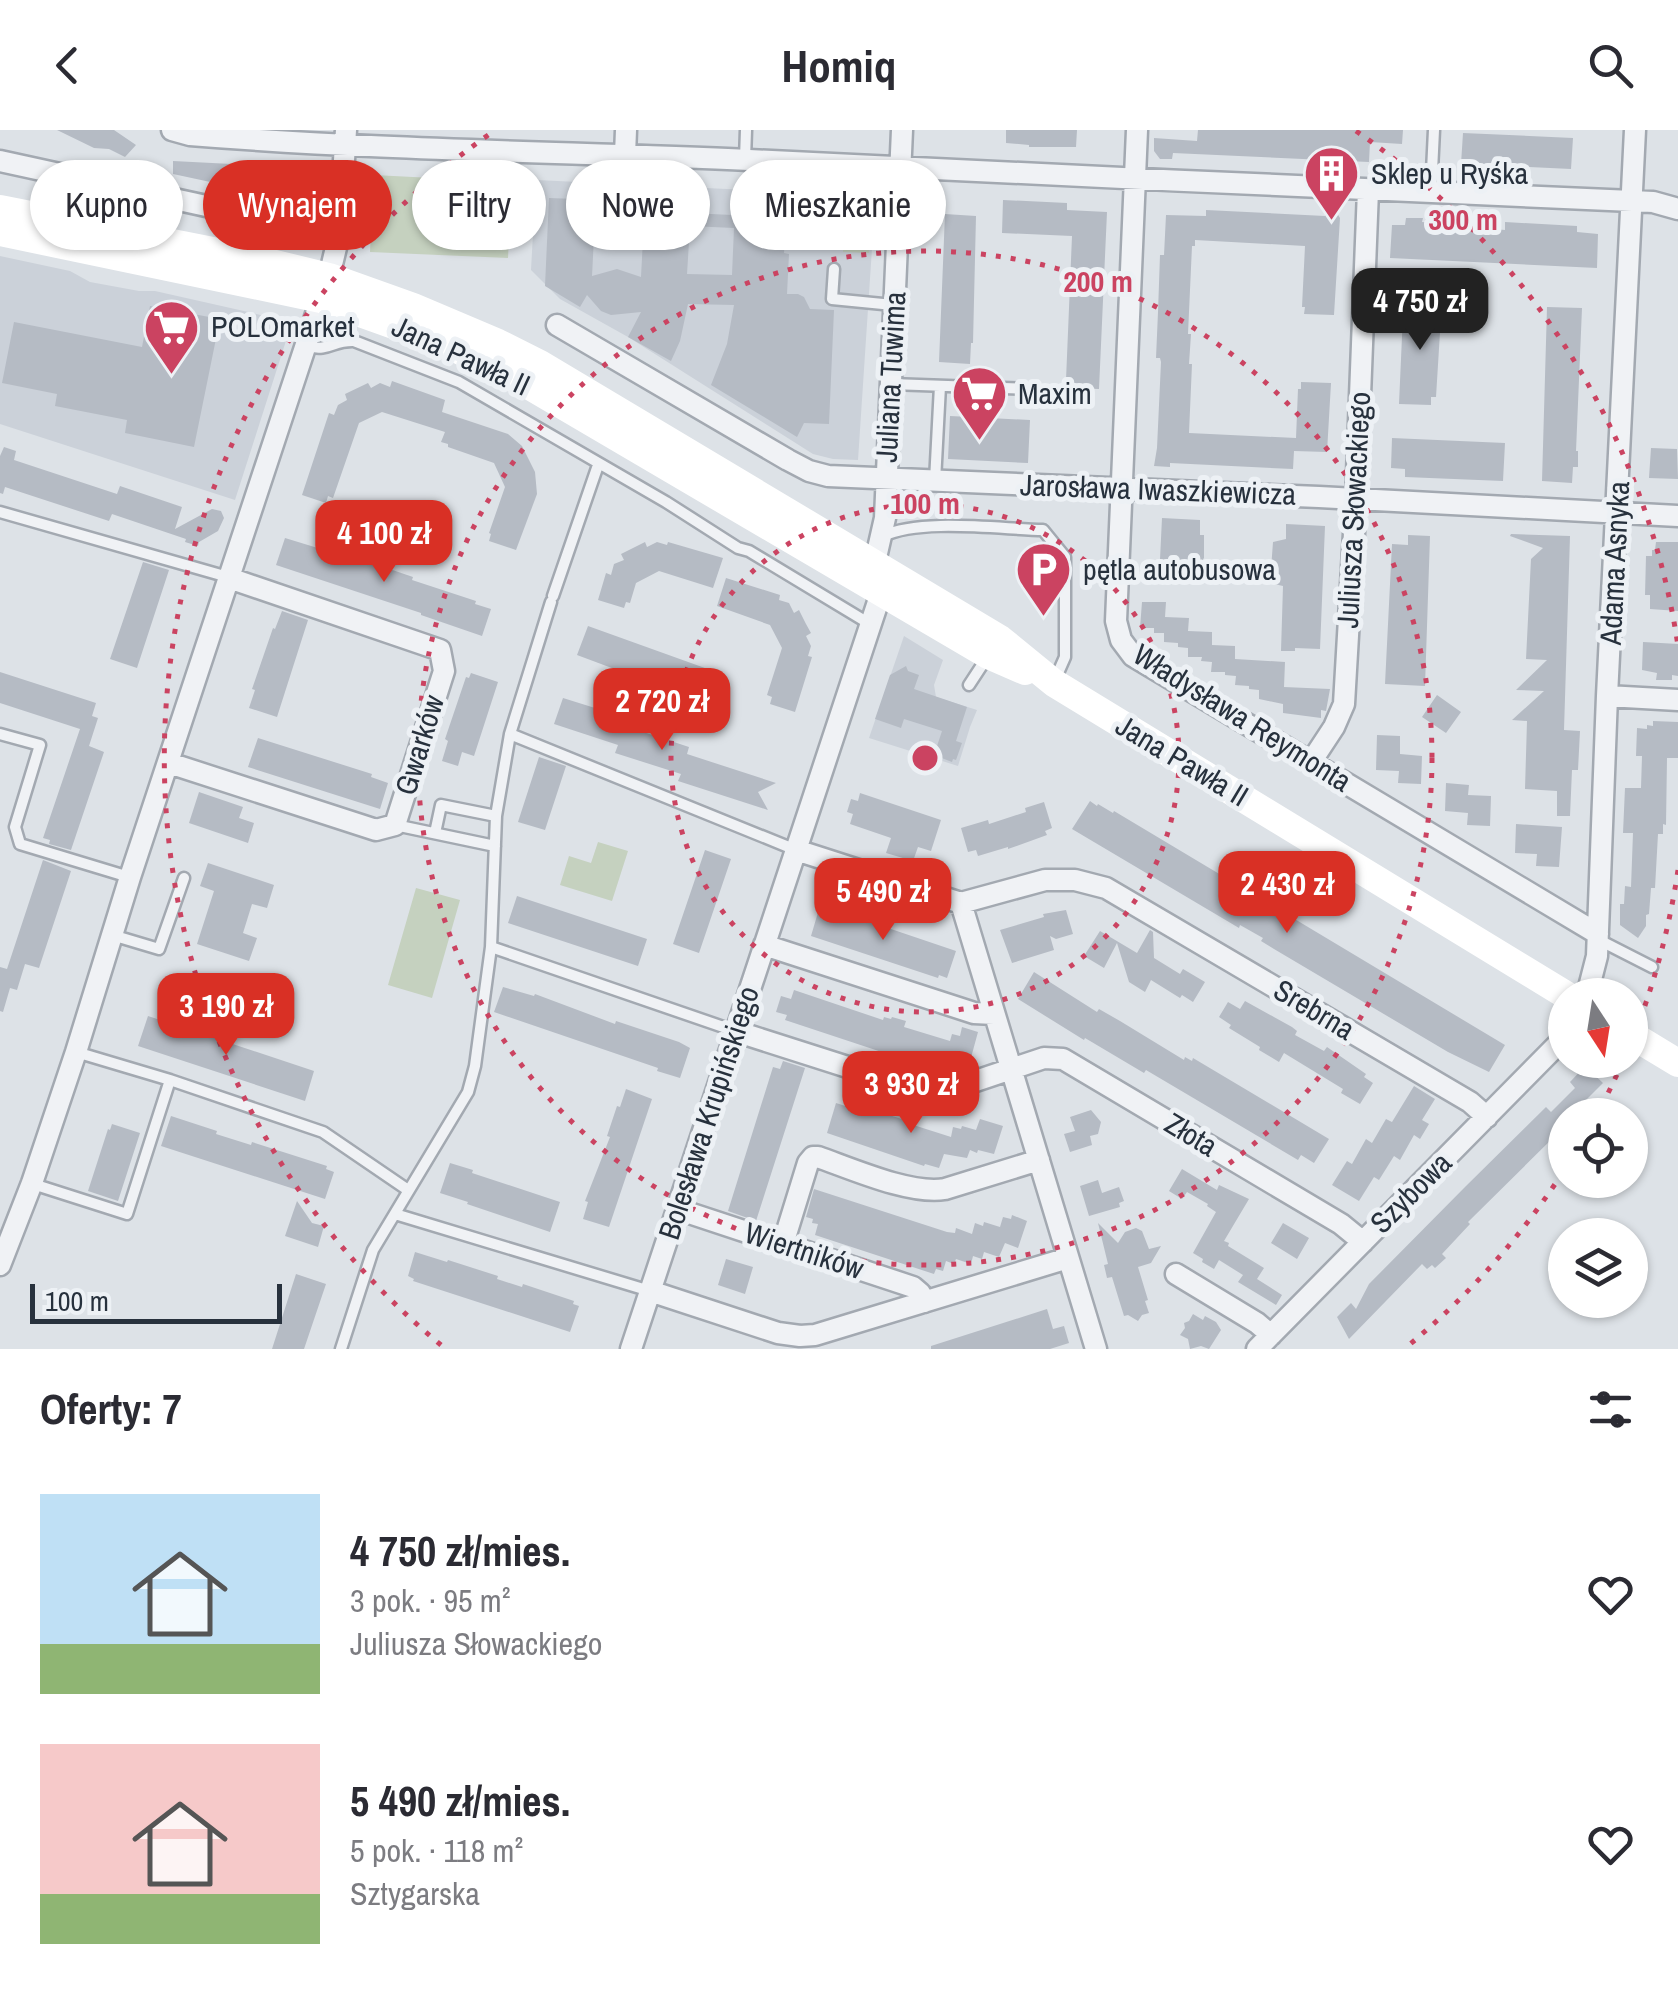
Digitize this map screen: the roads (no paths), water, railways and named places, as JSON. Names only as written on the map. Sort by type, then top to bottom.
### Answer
[{"type":"street","points":[[172,130],[190,135],[345,138],[744,160]]},
{"type":"street","points":[[625,154],[626,130]]},
{"type":"street","name":"Juliana Tuwima","points":[[900,160],[902,130]]},
{"type":"street","name":"Władysława Reymonta","points":[[1138,130],[1116,621],[1121,640],[1132,656],[1598,937]]},
{"type":"street","name":"Adama Asnyka","points":[[1592,978],[1597,961],[1636,130]]},
{"type":"street","points":[[0,161],[203,205]]},
{"type":"street","points":[[946,169],[1652,202],[1678,209]]},
{"type":"street","name":"Juliusza Słowackiego","points":[[1311,762],[1344,704],[1368,190]]},
{"type":"street","name":"Jana Pawła II","points":[[0,209],[271,262],[486,362],[988,656],[1054,683]]},
{"type":"street","name":"Jana Pawła II","points":[[0,232],[413,306],[498,342],[879,549],[1054,683],[1548,984]]},
{"type":"street","points":[[0,1266],[76,1052],[335,250]]},
{"type":"street","name":"Juliana Tuwima","points":[[879,549],[896,250]]},
{"type":"street","name":"Jarosława Iwaszkiewicza","points":[[557,325],[809,471],[828,476],[1678,516]]},
{"type":"street","points":[[878,591],[879,549]]},
{"type":"street","name":"Gwarków","points":[[169,763],[376,830],[395,825],[444,670],[440,650],[229,578]]},
{"type":"street","name":"Bolesława Krupińskiego","points":[[631,1349],[878,602],[878,591]]},
{"type":"street","points":[[1607,696],[1678,700]]},
{"type":"street","points":[[796,850],[961,904],[1096,1349]]},
{"type":"street","name":"Srebrna","points":[[961,904],[1052,879],[1081,881],[1110,890],[1470,1102],[1487,1117]]},
{"type":"street","points":[[764,944],[976,1014],[994,1014]]},
{"type":"street","name":"Złota","points":[[736,1031],[925,1093],[943,1092],[1046,1058],[1068,1061],[1341,1224],[1363,1242]]},
{"type":"street","points":[[1648,1045],[1678,1063]]},
{"type":"street","name":"Szybowa","points":[[1264,1342],[1548,1054]]},
{"type":"street","points":[[783,1244],[808,1163],[814,1157],[912,1188],[930,1190],[1039,1160]]},
{"type":"street","name":"Wiertników","points":[[677,1210],[913,1287],[924,1302]]},
{"type":"street","name":"Wiertników","points":[[650,1291],[800,1343],[818,1334],[1068,1258]]},
{"type":"street","points":[[1176,1274],[1257,1323],[1264,1342]]},
{"type":"lane","points":[[744,160],[746,130]]},
{"type":"lane","points":[[1431,193],[1434,130]]},
{"type":"lane","points":[[834,269],[832,299],[894,305]]},
{"type":"lane","points":[[306,346],[323,349],[354,340],[459,382],[870,624]]},
{"type":"lane","points":[[891,384],[1032,389]]},
{"type":"lane","points":[[935,481],[940,386]]},
{"type":"lane","points":[[341,1349],[373,1250],[468,1092],[476,1066],[491,948],[496,816],[510,734],[598,468]]},
{"type":"lane","points":[[0,512],[229,578]]},
{"type":"lane","points":[[879,549],[896,530],[920,526],[1043,530],[1064,557],[1065,657],[1054,683]]},
{"type":"lane","points":[[969,686],[988,656]]},
{"type":"lane","points":[[0,734],[40,745],[15,826],[20,844],[130,878]]},
{"type":"lane","points":[[510,734],[796,850]]},
{"type":"lane","points":[[435,833],[441,804],[496,816]]},
{"type":"lane","points":[[395,825],[494,846]]},
{"type":"lane","points":[[112,935],[159,949],[184,878]]},
{"type":"lane","points":[[1598,937],[1652,967]]},
{"type":"lane","points":[[491,948],[736,1031]]},
{"type":"lane","points":[[76,1052],[324,1132],[408,1190]]},
{"type":"lane","points":[[32,1183],[126,1214],[170,1080]]},
{"type":"lane","points":[[395,1214],[650,1291]]},
{"type":"place","name":"Sklep u Ryśka","points":[[1332,223]]},
{"type":"place","name":"POLOmarket","points":[[172,376]]},
{"type":"place","name":"Maxim","points":[[979,443]]},
{"type":"place","name":"pętla autobusowa","points":[[1044,619]]}]
